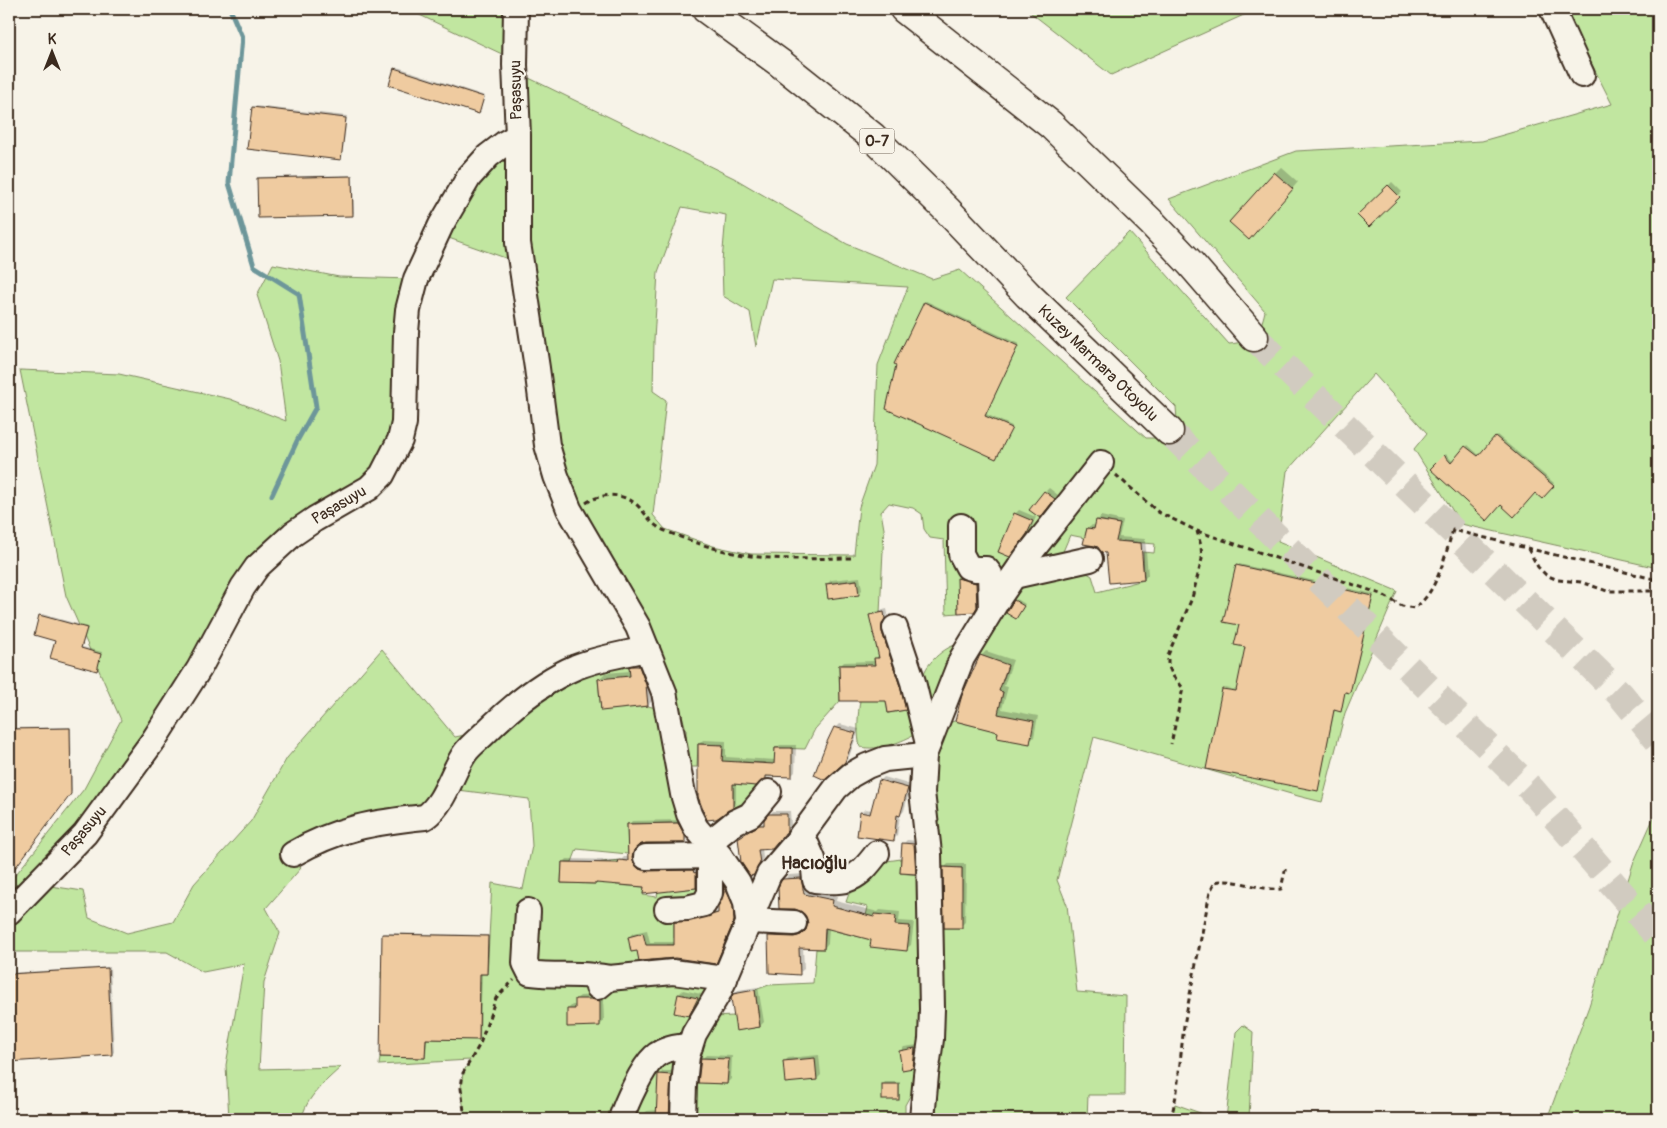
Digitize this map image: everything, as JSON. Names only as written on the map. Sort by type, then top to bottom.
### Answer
[{"type":"highway","name":"Kuzey Marmara Otoyolu","points":[[706,9],[780,63],[873,137],[947,210],[1028,295],[1169,431]]},
{"type":"highway","points":[[904,9],[1051,125],[1153,224],[1191,264],[1254,337]]},
{"type":"street","name":"Paşasuyu","points":[[9,912],[85,834],[147,748],[199,669],[243,587],[257,567],[293,534],[369,488],[382,475],[400,440],[404,424],[406,332],[408,310],[416,279],[442,225],[469,177],[488,156],[518,136],[515,64],[516,9]]},
{"type":"street","points":[[1552,9],[1582,75]]},
{"type":"street","points":[[518,136],[518,243],[547,445],[556,476],[573,516],[638,627],[664,692],[688,814],[713,852],[738,882],[746,902],[748,921]]},
{"type":"street","points":[[922,1119],[931,1039],[932,1009],[929,853],[922,792],[926,749],[962,658],[1032,550],[1102,463]]},
{"type":"street","points":[[961,526],[961,554],[968,567],[986,569],[990,574],[992,610]]},
{"type":"street","points":[[1014,576],[1090,560]]},
{"type":"street","points":[[895,628],[913,682],[926,749]]},
{"type":"street","points":[[293,854],[317,841],[368,824],[425,817],[433,811],[466,752],[504,714],[525,698],[576,667],[647,649]]},
{"type":"street","points":[[683,1119],[687,1056],[694,1034],[719,992],[769,874],[836,788],[851,775],[885,759],[926,749]]},
{"type":"street","points":[[667,909],[704,904],[710,893],[713,852],[735,822],[750,814],[769,792]]},
{"type":"street","points":[[802,834],[813,859],[815,880],[833,882],[850,879],[864,870],[877,853]]},
{"type":"street","points":[[646,857],[713,852]]},
{"type":"street","points":[[528,912],[525,963],[530,973],[544,975],[593,975],[601,984],[673,972],[725,979]]},
{"type":"street","points":[[748,921],[794,924]]},
{"type":"street","points":[[621,1119],[640,1077],[654,1057],[671,1048],[690,1046]]},
{"type":"path","points":[[1102,463],[1158,512],[1197,531],[1381,594],[1402,606],[1414,608],[1422,604],[1432,589],[1454,530],[1658,580]]},
{"type":"path","points":[[573,516],[588,501],[611,494],[621,496],[636,504],[648,519],[658,527],[687,540],[722,551],[752,556],[851,558]]},
{"type":"path","points":[[1171,744],[1183,688],[1173,676],[1168,666],[1168,655],[1192,598],[1202,559],[1197,531]]},
{"type":"path","points":[[1528,548],[1538,567],[1546,575],[1558,580],[1580,582],[1607,590],[1658,590]]},
{"type":"path","points":[[1171,1119],[1177,1091],[1186,1016],[1210,892],[1215,882],[1223,880],[1269,890],[1281,889],[1286,866]]},
{"type":"path","points":[[465,1119],[461,1088],[463,1073],[480,1044],[496,998],[508,985],[528,969]]},
{"type":"green space","points":[[407,9],[505,9],[504,55]]},
{"type":"green space","points":[[1026,9],[1257,9],[1111,75]]},
{"type":"green space","points":[[1564,9],[1658,9],[1658,568],[1461,524],[1414,449],[1427,433],[1374,374],[1287,471],[1278,541],[1397,591],[1345,713],[1322,802],[1094,737],[1057,880],[1067,905],[1077,992],[1126,996],[1125,1095],[1088,1095],[1087,1119],[929,1119],[941,928],[961,928],[962,868],[942,867],[935,855],[931,762],[942,724],[955,721],[993,730],[1003,692],[994,689],[998,675],[1004,678],[1008,666],[978,655],[997,612],[1018,582],[1078,567],[1092,576],[1097,592],[1144,580],[1143,552],[1154,553],[1155,544],[1123,541],[1114,549],[1119,524],[1097,520],[1094,529],[1087,528],[1085,538],[1070,535],[1059,561],[1027,566],[986,612],[986,578],[958,578],[958,613],[946,614],[944,540],[930,538],[924,529],[922,514],[913,508],[889,503],[881,512],[884,529],[880,613],[870,615],[877,649],[891,646],[893,655],[874,659],[878,685],[899,681],[900,684],[884,687],[888,713],[912,709],[914,735],[881,747],[860,747],[858,716],[866,665],[839,665],[840,701],[815,729],[805,749],[775,748],[774,776],[766,776],[766,763],[739,762],[738,784],[765,786],[733,819],[733,790],[722,772],[723,745],[698,744],[697,767],[687,767],[686,730],[672,677],[645,624],[583,516],[559,456],[529,262],[525,184],[529,78],[734,178],[847,244],[932,279],[960,270],[1146,438],[1159,438],[1177,420],[1176,407],[1066,297],[1129,232],[1229,344],[1250,339],[1261,326],[1265,311],[1169,199],[1296,151],[1482,141],[1612,104]],"holes":[[[682,207],[726,215],[722,262],[723,296],[750,312],[756,347],[772,279],[908,287],[878,365],[874,465],[859,507],[854,555],[751,554],[713,546],[665,529],[653,515],[666,400],[653,391],[658,272]],[[857,580],[828,598],[826,584]]]},
{"type":"green space","points":[[509,153],[514,261],[443,236],[471,183]]},
{"type":"green space","points":[[273,264],[339,277],[412,279],[393,447],[353,490],[269,540],[247,558],[202,644],[176,685],[96,798],[44,865],[9,897],[9,883],[84,789],[121,720],[66,596],[20,370],[119,374],[230,399],[286,421],[278,361],[257,295]]},
{"type":"green space","points":[[955,645],[959,647],[931,710],[924,690],[923,677],[925,671],[938,655]]},
{"type":"green space","points":[[382,649],[455,737],[480,732],[428,809],[286,856],[301,868],[266,908],[280,933],[264,982],[259,1069],[341,1067],[312,1097],[307,1104],[302,1119],[229,1119],[226,1065],[244,964],[203,972],[167,952],[9,952],[9,929],[50,886],[83,891],[89,918],[127,933],[173,922],[194,884],[251,821],[287,758]]},
{"type":"green space","points":[[603,666],[629,667],[632,679],[598,679],[601,710],[648,706],[660,709],[684,823],[627,824],[628,854],[577,849],[572,862],[562,862],[561,883],[596,884],[596,863],[619,860],[616,885],[644,887],[643,895],[657,897],[662,865],[669,864],[672,890],[708,887],[705,894],[696,902],[663,907],[664,913],[674,913],[674,938],[705,938],[705,913],[718,914],[719,942],[687,941],[687,945],[667,945],[667,947],[638,954],[641,968],[539,969],[528,951],[531,902],[526,901],[519,949],[520,975],[537,981],[699,981],[715,987],[685,1035],[675,1066],[672,1119],[465,1119],[461,1088],[463,1073],[470,1060],[379,1065],[380,1057],[425,1058],[426,1039],[479,1039],[480,981],[381,979],[381,972],[487,974],[492,883],[523,889],[532,846],[529,799],[458,790],[471,763],[489,740],[549,692]]},
{"type":"green space","points":[[1658,808],[1658,1119],[1547,1119],[1589,1006],[1633,864]]},
{"type":"green space","points":[[901,859],[900,873],[919,875],[923,1055],[917,1083],[905,1105],[905,1119],[691,1119],[695,1082],[727,1084],[728,1060],[696,1058],[713,1017],[734,1016],[737,1030],[760,1027],[755,990],[769,985],[813,983],[816,949],[824,949],[826,925],[805,924],[832,907],[841,908],[835,931],[861,937],[868,907],[846,902],[851,888],[866,880],[887,861]]},
{"type":"green space","points":[[1243,1025],[1253,1032],[1249,1119],[1226,1119],[1236,1032]]},
{"type":"green space","points":[[1175,1104],[1217,1119],[1171,1119]]},
{"type":"building","points":[[394,68],[484,97],[479,114],[389,85]]},
{"type":"building","points":[[252,107],[346,118],[341,160],[247,149]]},
{"type":"building","points":[[1274,172],[1293,189],[1249,240],[1229,222]]},
{"type":"building","points":[[352,176],[353,216],[258,218],[257,178]]},
{"type":"building","points":[[1388,185],[1400,197],[1369,227],[1357,215]]},
{"type":"building","points":[[924,302],[1018,346],[985,416],[1012,428],[996,459],[886,409],[896,365],[894,364]]},
{"type":"building","points":[[1495,436],[1554,486],[1542,499],[1535,493],[1514,517],[1501,505],[1487,521],[1430,469],[1444,455],[1451,463],[1465,446],[1478,456]]},
{"type":"building","points":[[1044,491],[1055,499],[1040,518],[1029,510]]},
{"type":"building","points":[[1014,513],[1033,521],[1027,534],[1010,557],[998,552]]},
{"type":"building","points":[[1096,520],[1120,524],[1116,541],[1141,543],[1144,580],[1109,583],[1106,553],[1101,552],[1098,547],[1083,544],[1087,528],[1094,529]]},
{"type":"building","points":[[1236,565],[1373,596],[1350,693],[1345,692],[1341,712],[1334,710],[1318,791],[1206,769],[1222,689],[1236,691],[1245,647],[1234,645],[1239,625],[1223,622]]},
{"type":"building","points":[[957,578],[976,583],[977,607],[974,612],[958,613]]},
{"type":"building","points":[[857,580],[859,595],[828,599],[826,584]]},
{"type":"building","points":[[1014,600],[1024,606],[1016,619],[1006,613]]},
{"type":"building","points":[[884,612],[885,619],[882,625],[882,632],[906,710],[888,713],[886,701],[840,701],[839,665],[875,665],[874,658],[879,658],[869,615]]},
{"type":"building","points":[[39,615],[87,628],[81,648],[101,654],[97,671],[50,658],[55,641],[34,635]]},
{"type":"building","points":[[980,655],[1008,665],[999,691],[1003,692],[998,714],[1034,721],[1030,744],[997,738],[998,732],[955,721],[962,695]]},
{"type":"building","points":[[639,666],[646,685],[648,706],[601,711],[598,679],[630,676],[629,667]]},
{"type":"building","points":[[834,727],[856,733],[845,762],[825,780],[814,775]]},
{"type":"building","points":[[70,728],[71,794],[9,876],[9,729]]},
{"type":"building","points":[[698,744],[723,745],[722,761],[774,764],[775,748],[792,748],[792,777],[766,776],[766,779],[756,786],[733,784],[733,808],[716,819],[707,820],[698,797]]},
{"type":"building","points":[[879,780],[908,788],[900,816],[897,815],[894,841],[857,836],[860,812],[870,814]]},
{"type":"building","points":[[768,814],[787,814],[787,831],[772,849],[758,850],[760,863],[754,875],[750,876],[741,862],[738,838],[759,825],[764,825],[764,820]]},
{"type":"building","points":[[678,823],[685,835],[685,843],[646,843],[639,845],[634,850],[632,858],[634,864],[639,869],[646,871],[693,870],[694,873],[696,872],[696,888],[643,894],[644,887],[596,883],[561,883],[562,862],[618,863],[619,860],[628,861],[627,824]]},
{"type":"building","points":[[902,843],[914,844],[916,874],[900,873]]},
{"type":"building","points":[[943,867],[962,868],[962,928],[944,928]]},
{"type":"building","points":[[801,878],[804,894],[833,900],[832,906],[874,917],[874,914],[896,916],[895,925],[910,926],[907,951],[870,947],[871,940],[825,928],[824,949],[799,948],[800,975],[769,973],[768,936],[794,937],[801,935],[806,930],[808,923],[802,912],[795,909],[779,909],[778,887],[781,881],[783,879]]},
{"type":"building","points":[[724,886],[733,905],[734,921],[716,964],[675,958],[639,961],[637,951],[631,952],[628,937],[643,933],[646,945],[674,945],[674,922],[690,921],[718,913],[718,906],[724,893]]},
{"type":"building","points":[[382,934],[488,936],[487,974],[480,974],[479,1040],[426,1039],[425,1058],[380,1057]]},
{"type":"building","points":[[108,968],[112,1055],[9,1062],[9,974]]},
{"type":"building","points":[[755,990],[760,1027],[736,1031],[731,998],[733,994]]},
{"type":"building","points":[[678,994],[698,998],[689,1016],[674,1013]]},
{"type":"building","points":[[575,999],[600,1001],[600,1026],[567,1027],[567,1009],[575,1009]]},
{"type":"building","points":[[915,1048],[913,1068],[902,1070],[899,1051]]},
{"type":"building","points":[[701,1058],[729,1059],[727,1084],[698,1083]]},
{"type":"building","points":[[815,1058],[817,1080],[785,1083],[783,1061]]},
{"type":"building","points":[[658,1074],[671,1075],[669,1119],[656,1119]]},
{"type":"building","points":[[882,1084],[899,1084],[899,1100],[882,1100]]},
{"type":"waterway","points":[[230,9],[242,37],[229,183],[254,266],[299,294],[316,407],[297,441],[272,495]]},
{"type":"tunnel","points":[[1254,337],[1620,694],[1658,740]]},
{"type":"tunnel","points":[[1169,431],[1531,789],[1658,936]]},
{"type":"district","name":"Hacıoğlu","points":[[814,863]]}]
